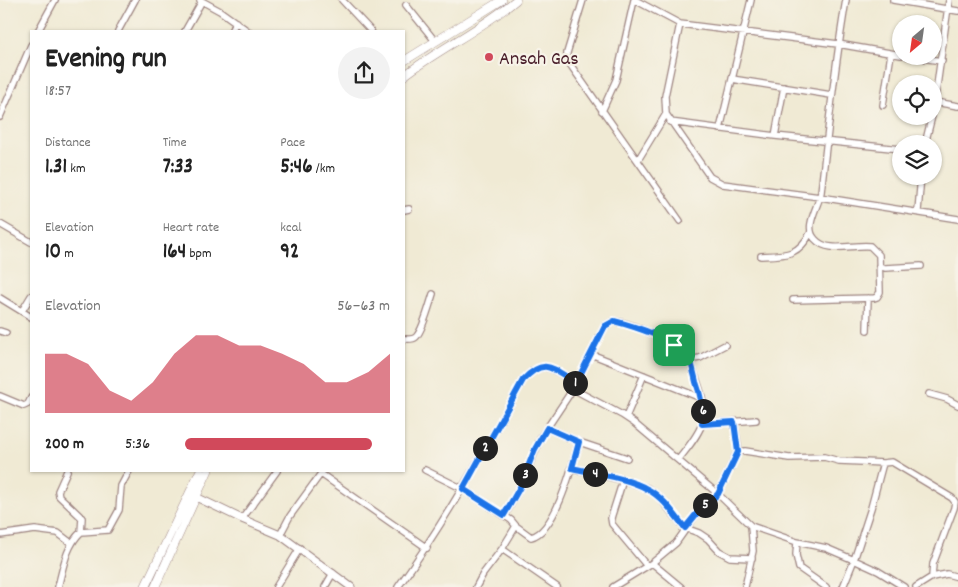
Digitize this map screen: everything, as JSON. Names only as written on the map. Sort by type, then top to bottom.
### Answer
[{"type":"main road","points":[[405,60],[502,0]]},
{"type":"main road","points":[[405,75],[434,54],[499,15],[516,0]]},
{"type":"main road","points":[[146,587],[200,472]]},
{"type":"main road","points":[[155,587],[208,472]]},
{"type":"street","points":[[39,30],[55,0]]},
{"type":"street","points":[[119,30],[135,0]]},
{"type":"street","points":[[186,30],[201,0],[247,30]]},
{"type":"street","points":[[342,0],[370,30]]},
{"type":"street","points":[[583,0],[567,53],[567,60],[680,221]]},
{"type":"street","points":[[602,111],[616,80],[635,0],[680,24],[838,44],[891,54],[883,105]]},
{"type":"street","points":[[720,129],[751,0]]},
{"type":"street","points":[[761,256],[786,255],[794,252],[804,244],[811,232],[812,220],[820,197],[838,44],[846,0]]},
{"type":"street","points":[[893,0],[958,10]]},
{"type":"street","points":[[942,61],[949,0]]},
{"type":"street","points":[[406,5],[435,41]]},
{"type":"street","points":[[232,30],[236,22]]},
{"type":"street","points":[[680,24],[665,96],[666,114],[710,177],[716,182],[918,211],[958,219]]},
{"type":"street","points":[[0,114],[30,47]]},
{"type":"street","points":[[732,78],[832,95]]},
{"type":"street","points":[[775,136],[784,87]]},
{"type":"street","points":[[942,105],[958,106]]},
{"type":"street","points":[[638,160],[666,114]]},
{"type":"street","points":[[670,122],[892,149]]},
{"type":"street","points":[[918,211],[920,185]]},
{"type":"street","points":[[0,224],[30,241]]},
{"type":"street","points":[[793,300],[868,298],[880,295],[879,255],[870,246],[829,247],[814,239],[811,232]]},
{"type":"street","points":[[880,266],[886,268],[921,266]]},
{"type":"street","points":[[405,339],[416,337],[433,294]]},
{"type":"street","points":[[0,298],[30,316]]},
{"type":"street","points":[[22,311],[30,298]]},
{"type":"street","points":[[867,330],[868,298]]},
{"type":"street","points":[[504,515],[520,487],[535,449],[575,386],[605,326],[614,321],[632,326],[674,345],[694,359],[700,358],[725,345]]},
{"type":"street","points":[[591,354],[701,398]]},
{"type":"street","points":[[678,460],[690,445],[702,424],[704,414],[688,356]]},
{"type":"street","points":[[398,587],[426,548],[463,489],[523,380],[536,368],[544,366],[626,417],[718,494],[751,526],[797,542],[826,548],[878,571],[904,587]]},
{"type":"street","points":[[626,417],[644,375]]},
{"type":"street","points":[[929,394],[947,398],[958,405]]},
{"type":"street","points":[[0,396],[24,406],[30,400]]},
{"type":"street","points":[[702,424],[756,420]]},
{"type":"street","points":[[613,587],[650,564],[676,543],[698,512],[718,494],[738,452],[734,422]]},
{"type":"street","points":[[547,428],[579,442],[627,458]]},
{"type":"street","points":[[425,470],[463,489],[504,515],[531,537],[539,534],[566,489],[579,442]]},
{"type":"street","points":[[738,452],[744,451],[789,458],[824,457],[840,461],[892,462],[956,500],[933,564],[932,577]]},
{"type":"street","points":[[843,587],[871,508],[883,463]]},
{"type":"street","points":[[572,468],[623,480],[647,488],[659,497],[685,528],[699,532],[708,538],[718,551],[730,557],[752,558]]},
{"type":"street","points":[[58,587],[71,543],[81,532],[82,518],[59,496],[58,491],[67,472]]},
{"type":"street","points":[[81,532],[108,530],[112,525],[119,510],[121,486],[128,472]]},
{"type":"street","points":[[242,520],[276,472]]},
{"type":"street","points":[[280,535],[294,510],[322,473],[426,548]]},
{"type":"street","points":[[623,480],[612,524],[650,564],[681,587]]},
{"type":"street","points":[[196,497],[242,520],[280,535],[351,587]]},
{"type":"street","points":[[476,587],[516,526]]},
{"type":"street","points":[[745,587],[752,558],[753,538],[751,526]]},
{"type":"street","points":[[0,535],[35,530],[58,533],[71,543]]},
{"type":"street","points":[[797,542],[796,555],[799,568],[826,587]]},
{"type":"street","points":[[276,587],[300,548]]},
{"type":"street","points":[[502,549],[557,587]]},
{"type":"street","points":[[325,587],[333,573]]},
{"type":"street","points":[[916,587],[932,577],[947,574],[958,576]]},
{"type":"place","name":"Ansah Gas","points":[[489,57]]},
{"type":"route","points":[[614,321],[650,333],[674,345],[688,356],[702,401],[704,414],[702,424],[734,422],[738,452],[718,494],[698,512],[685,528],[659,497],[647,488],[623,480],[572,468],[579,442],[547,428],[535,449],[520,487],[504,515],[463,489],[523,380],[536,368],[544,366],[552,369],[576,383],[605,326],[614,321]]}]
